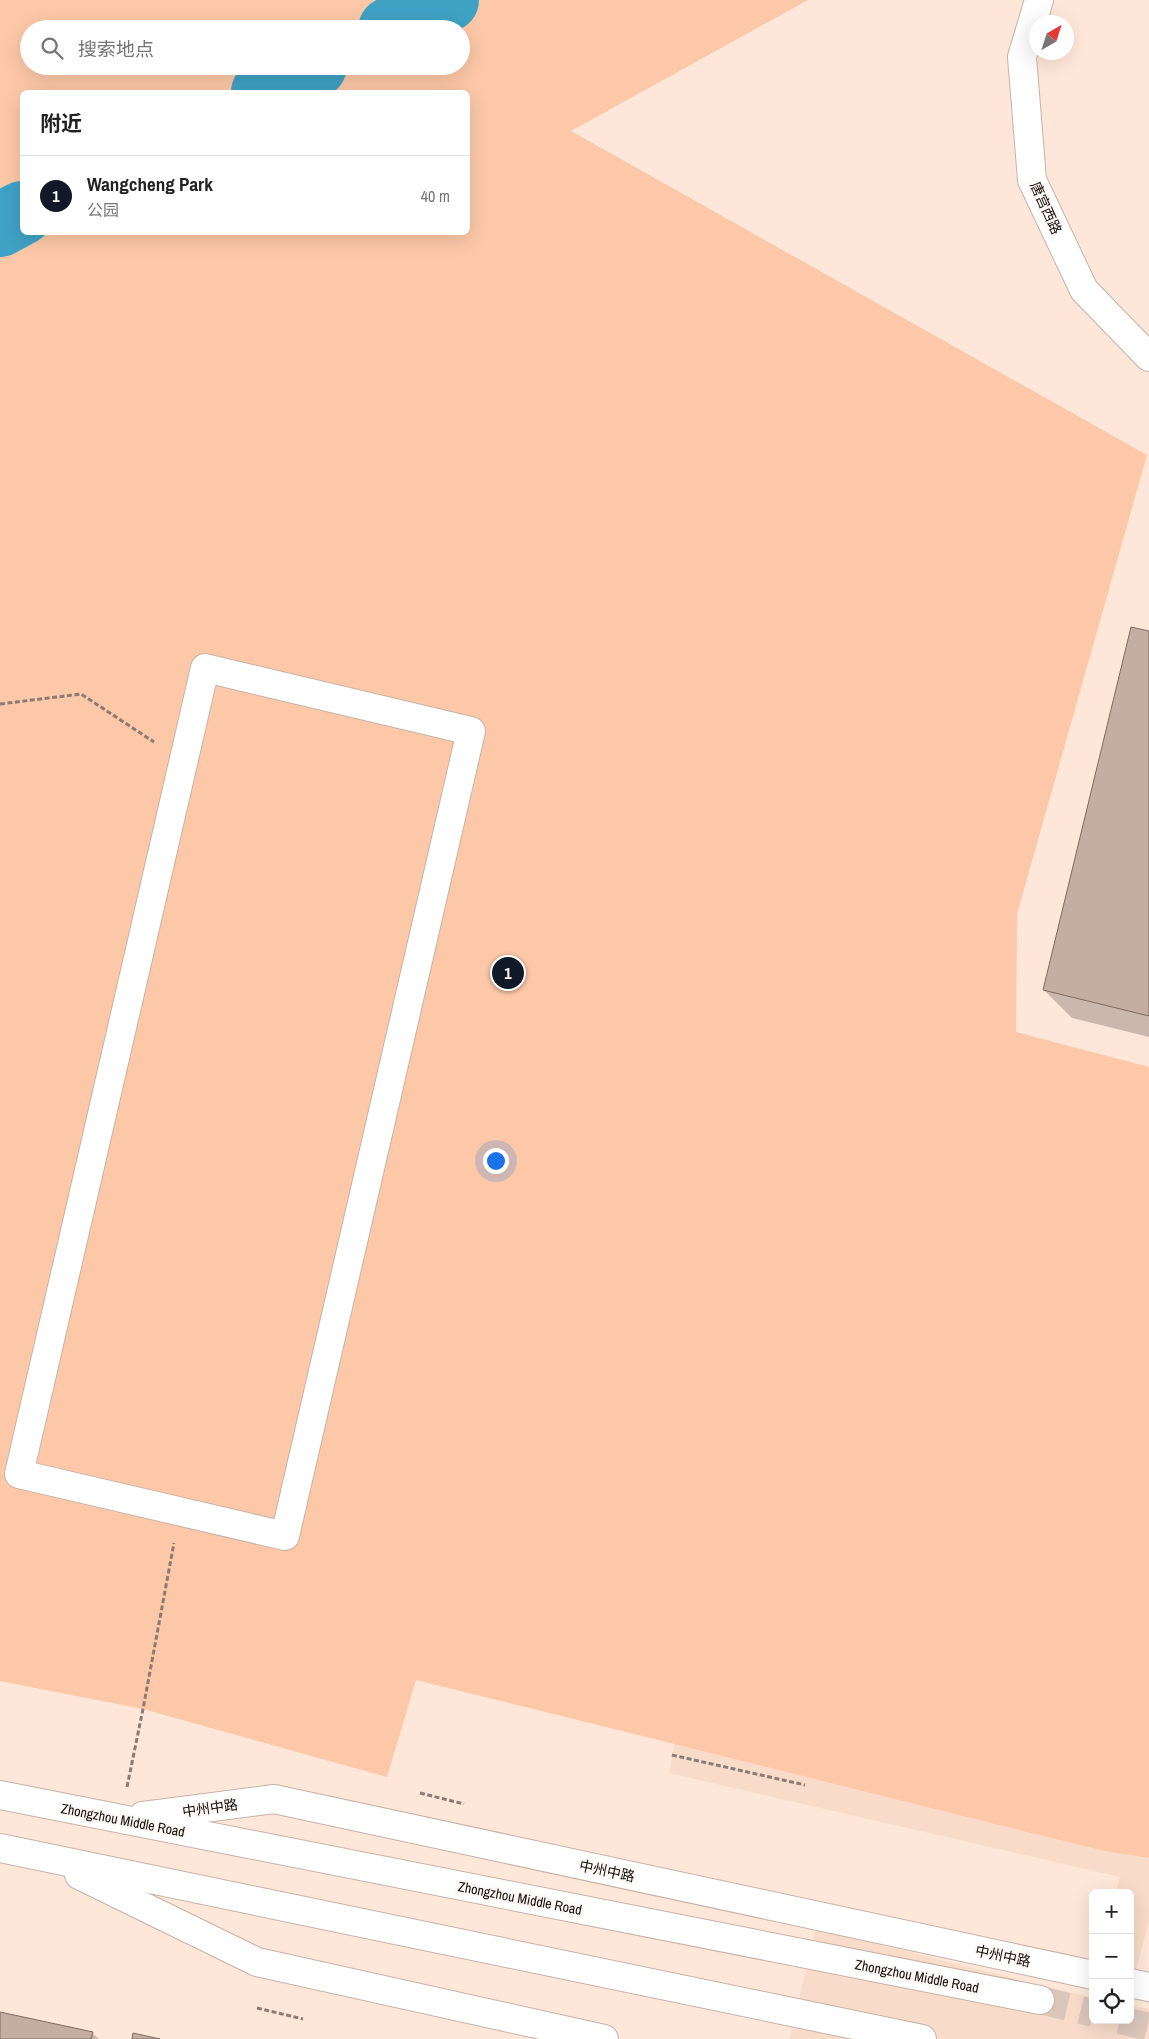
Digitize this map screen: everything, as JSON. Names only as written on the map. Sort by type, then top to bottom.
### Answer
[{"type":"main road","name":"唐宫西路","points":[[1039,0],[1022,57],[1032,180],[1084,290],[1149,358]]},
{"type":"main road","points":[[205,668],[471,731],[285,1536],[180,1512],[10,1479],[183,762],[205,668]]},
{"type":"main road","name":"Zhongzhou Middle Road","points":[[0,1795],[1040,2000]]},
{"type":"main road","name":"中州中路","points":[[120,1820],[274,1799],[1089,1974]]},
{"type":"main road","points":[[0,1848],[922,2039]]},
{"type":"main road","points":[[44,1857],[257,1962],[604,2039]]},
{"type":"main road","points":[[1134,1984],[1149,1987]]},
{"type":"path","points":[[0,704],[81,694],[183,762]]},
{"type":"path","points":[[120,1820],[180,1512]]},
{"type":"path","points":[[672,1755],[805,1785]]},
{"type":"path","points":[[420,1793],[464,1804]]},
{"type":"path","points":[[257,2008],[303,2019]]},
{"type":"shaded area","points":[[0,0],[808,0],[571,131],[1147,455],[1017,914],[1016,1032],[1149,1067],[1149,1858],[1105,1851],[416,1680],[387,1777],[143,1709],[0,1681]]},
{"type":"shaded area","points":[[676,1734],[1149,1768],[1149,1921],[1134,1978],[1134,1889],[1117,1889],[1120,1877],[669,1773]]},
{"type":"shaded area","points":[[816,1929],[1089,1997],[1089,2024],[1134,2024],[1134,2006],[1149,2009],[1149,2039],[789,2039]]},
{"type":"building","points":[[1131,627],[1149,631],[1149,1016],[1043,990]]},
{"type":"building","points":[[0,2012],[93,2032],[91,2039],[0,2039]]},
{"type":"building","points":[[133,2033],[160,2039],[132,2039]]},
{"type":"waterway","points":[[408,20],[447,0]]},
{"type":"waterway","points":[[267,90],[297,75]]},
{"type":"waterway","points":[[0,225],[20,214]]},
{"type":"tunnel","points":[[1040,2000],[1089,2012]]},
{"type":"tunnel","points":[[1134,2023],[1149,2027]]},
{"type":"place","name":"Wangcheng Park","points":[[508,973]]}]
